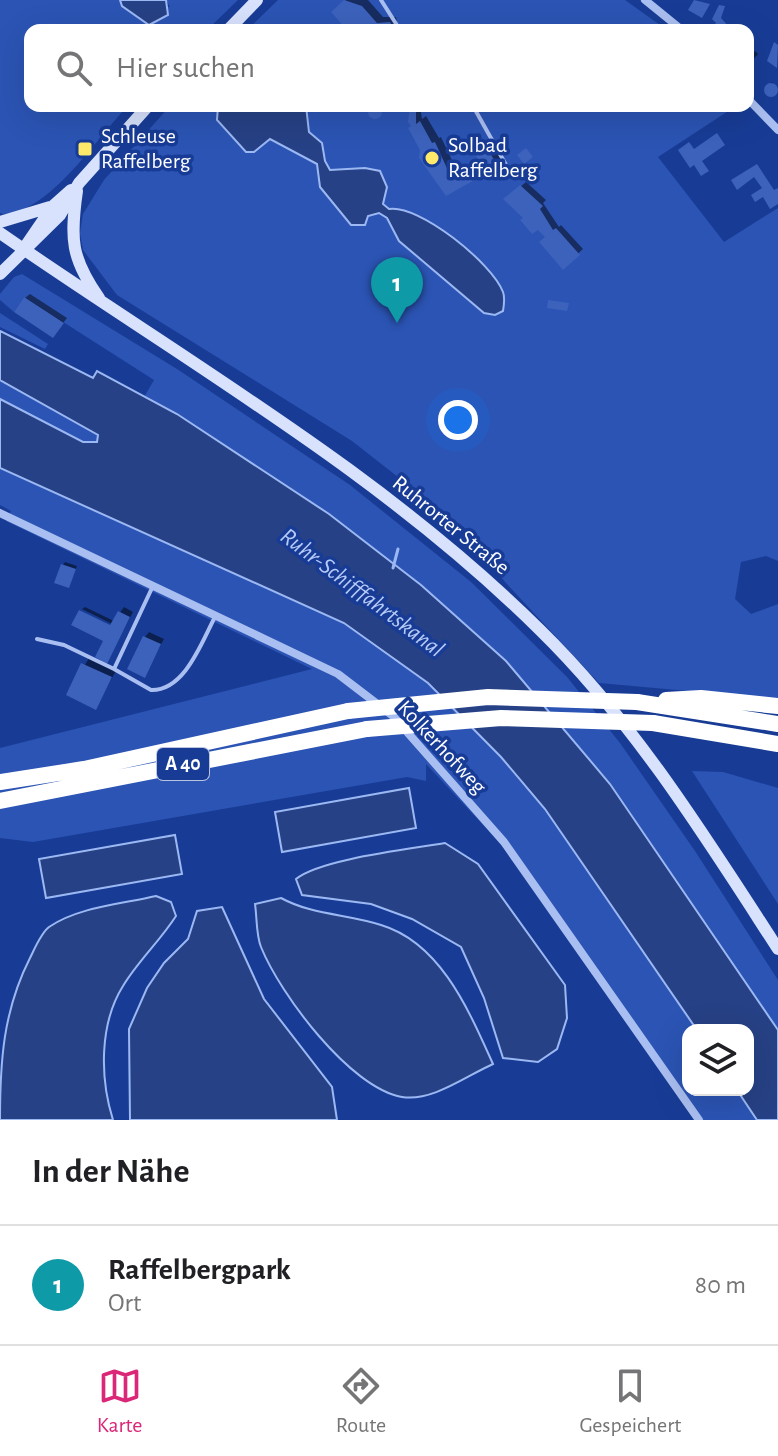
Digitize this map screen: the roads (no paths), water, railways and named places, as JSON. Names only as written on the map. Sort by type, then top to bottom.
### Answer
[{"type":"highway","name":"A 40","points":[[0,782],[84,769],[348,711],[488,697],[637,702],[778,724]]},
{"type":"highway","points":[[637,702],[701,698],[778,706]]},
{"type":"highway","name":"A 40","points":[[0,801],[367,729],[501,718],[653,723],[778,744]]},
{"type":"main road","points":[[234,24],[257,0]]},
{"type":"main road","points":[[24,249],[53,206],[79,183],[143,112]]},
{"type":"main road","points":[[0,274],[60,215],[79,183]]},
{"type":"main road","points":[[79,183],[71,233],[74,249],[82,272],[103,304]]},
{"type":"main road","points":[[0,222],[18,220],[53,206]]},
{"type":"main road","name":"Ruhrorter Straße","points":[[0,233],[385,496],[513,603],[619,718],[716,854],[778,949]]},
{"type":"street","points":[[645,0],[675,24]]},
{"type":"street","points":[[754,105],[778,130]]},
{"type":"street","name":"Kolkerhofweg","points":[[0,513],[338,674],[393,716],[504,842],[699,1120]]},
{"type":"lane","points":[[381,0],[396,24]]},
{"type":"lane","points":[[476,112],[510,172]]},
{"type":"lane","points":[[114,669],[153,586]]},
{"type":"lane","points":[[37,639],[64,645],[151,690],[171,685],[181,676],[216,616]]},
{"type":"water","points":[[120,0],[166,0],[168,15],[148,24],[122,6]]},
{"type":"water","points":[[218,112],[307,112],[309,132],[322,143],[330,170],[365,168],[380,171],[387,187],[383,204],[435,225],[470,252],[485,266],[503,292],[503,311],[495,315],[484,313],[399,241],[387,218],[379,213],[368,216],[365,225],[351,225],[320,187],[317,164],[270,139],[254,152],[246,152],[217,120]]},
{"type":"water","name":"Ruhr-Schifffahrtskanal","points":[[0,331],[93,378],[97,371],[177,414],[329,514],[421,585],[506,661],[610,784],[778,1030],[778,1120],[757,1120],[741,1096],[754,1096],[754,1024],[693,1024],[545,809],[501,757],[428,683],[344,623],[0,468],[0,399],[83,442],[97,442],[98,435],[0,380]]},
{"type":"water","points":[[409,788],[416,828],[282,852],[275,812]]},
{"type":"water","points":[[175,835],[182,874],[46,898],[39,859]]},
{"type":"water","points":[[445,843],[478,864],[565,985],[567,1018],[557,1049],[538,1062],[503,1058],[484,998],[461,947],[412,919],[371,904],[302,895],[296,879],[345,860]]},
{"type":"water","points":[[156,896],[171,902],[176,916],[123,986],[109,1017],[104,1070],[113,1120],[0,1120],[2,1057],[9,1017],[21,978],[43,933],[73,915]]},
{"type":"water","points":[[281,898],[305,908],[381,925],[402,934],[420,947],[436,963],[463,1001],[493,1064],[449,1087],[413,1098],[382,1090],[361,1076],[340,1058],[300,1013],[270,967],[261,947],[255,904]]},
{"type":"water","points":[[222,907],[264,999],[332,1087],[337,1120],[130,1120],[129,1029],[147,988],[164,963],[188,939],[197,911]]},
{"type":"waterway","points":[[393,568],[398,549]]},
{"type":"place","name":"Schleuse Raffelberg","points":[[85,149]]},
{"type":"place","name":"Solbad Raffelberg","points":[[432,158]]},
{"type":"place","name":"Raffelbergpark","points":[[397,323]]}]
